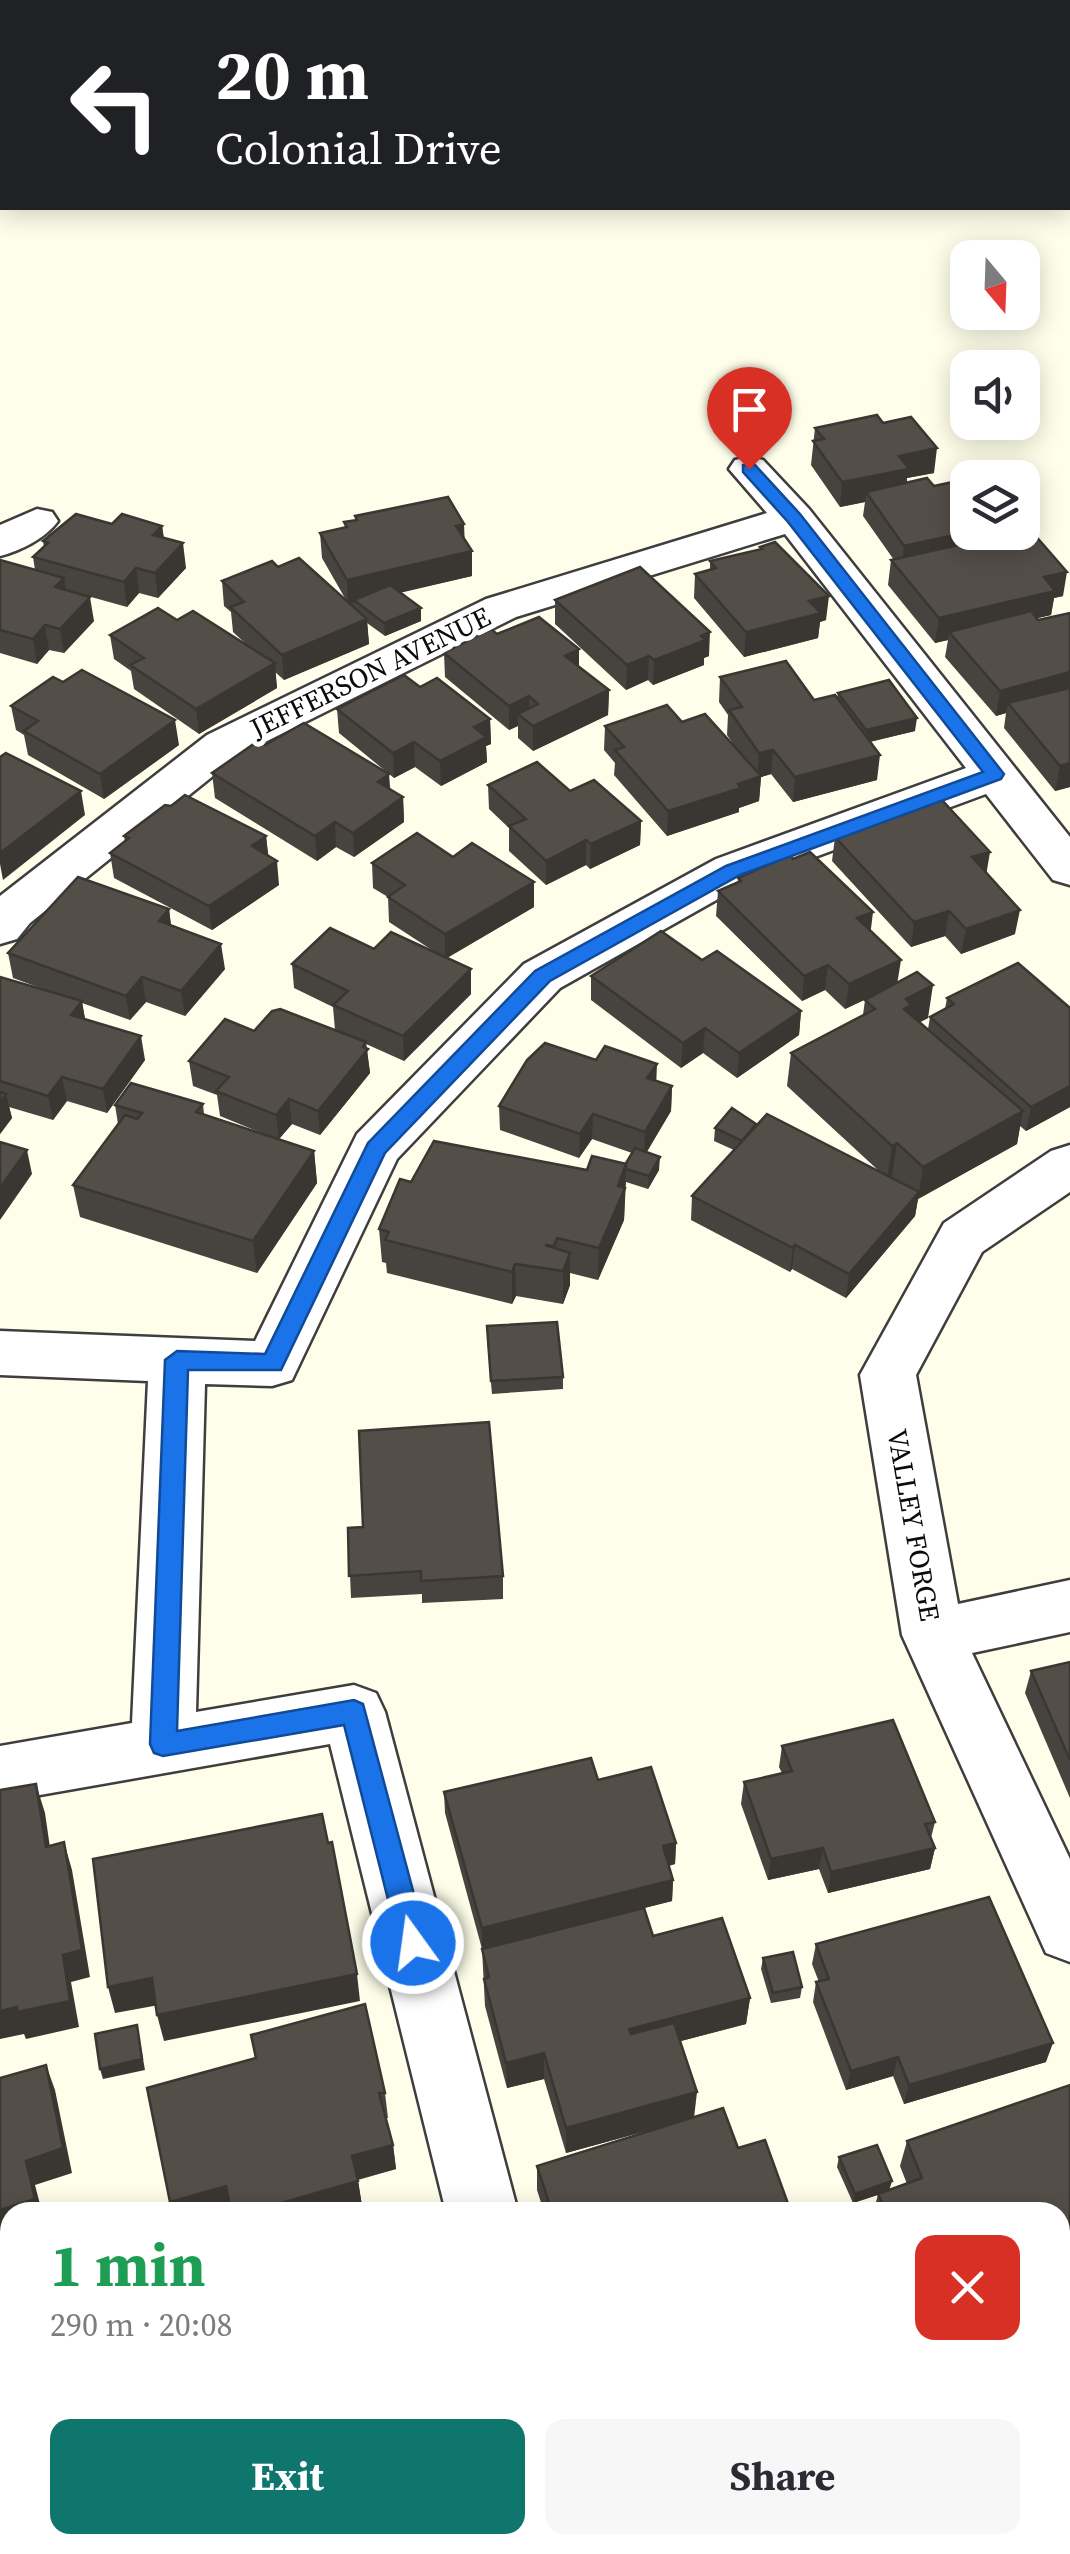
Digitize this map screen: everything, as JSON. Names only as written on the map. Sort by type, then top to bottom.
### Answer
[{"type":"street","points":[[749,469],[794,518],[1070,869]]},
{"type":"street","name":"JEFFERSON AVENUE","points":[[0,927],[13,912],[224,745],[501,608],[794,518]]},
{"type":"street","points":[[0,543],[37,521]]},
{"type":"street","points":[[0,1353],[272,1364],[376,1148],[542,976],[733,870],[994,774]]},
{"type":"street","name":"VALLEY FORGE","points":[[1070,1165],[963,1238],[888,1374],[933,1635],[1070,1931]]},
{"type":"street","points":[[163,1744],[177,1360]]},
{"type":"street","points":[[933,1635],[1070,1606]]},
{"type":"street","points":[[0,1774],[354,1712],[479,2202]]},
{"type":"building","points":[[877,415],[883,423],[911,417],[937,448],[899,456],[909,469],[842,482],[813,441],[824,439],[815,428]]},
{"type":"building","points":[[927,478],[934,486],[950,482],[950,536],[904,546],[866,492]]},
{"type":"building","points":[[448,497],[464,524],[456,526],[472,551],[347,580],[320,533],[347,527],[344,522],[357,520],[355,516]]},
{"type":"building","points":[[76,514],[112,524],[122,514],[162,526],[153,535],[183,543],[155,573],[136,568],[124,582],[33,557],[48,543],[43,541]]},
{"type":"building","points":[[1040,541],[1067,572],[1044,577],[1055,591],[939,618],[891,560],[950,547],[950,550],[1040,550]]},
{"type":"building","points":[[775,542],[829,596],[809,601],[821,613],[746,632],[695,574],[716,568],[710,561],[762,549]]},
{"type":"building","points":[[299,558],[367,619],[282,655],[230,607],[244,602],[222,581],[272,561],[278,567]]},
{"type":"building","points":[[0,560],[64,578],[55,587],[90,597],[60,629],[45,625],[33,639],[0,630]]},
{"type":"building","points":[[640,567],[710,632],[701,636],[706,640],[654,660],[649,656],[627,665],[555,600]]},
{"type":"building","points":[[390,585],[421,608],[384,623],[354,600]]},
{"type":"building","points":[[158,608],[177,620],[193,611],[275,663],[196,709],[130,665],[144,658],[110,635]]},
{"type":"building","points":[[1031,611],[1038,620],[1070,613],[1070,672],[1000,691],[949,632]]},
{"type":"building","points":[[539,617],[579,649],[565,656],[609,690],[533,726],[518,714],[538,704],[529,696],[509,706],[444,653],[491,629],[497,634]]},
{"type":"building","points":[[786,661],[814,700],[835,695],[880,755],[795,777],[773,750],[759,753],[729,710],[742,707],[720,677]]},
{"type":"building","points":[[82,670],[175,720],[100,774],[24,731],[38,721],[11,706],[53,677],[63,682]]},
{"type":"building","points":[[404,675],[420,687],[437,678],[490,719],[474,727],[486,737],[440,761],[414,742],[393,753],[337,709]]},
{"type":"building","points":[[889,680],[917,718],[866,730],[838,693]]},
{"type":"building","points":[[1070,688],[1070,763],[1060,766],[1008,703]]},
{"type":"building","points":[[667,705],[682,722],[705,714],[761,776],[738,784],[741,788],[668,811],[615,750],[624,747],[605,726]]},
{"type":"building","points":[[304,723],[389,774],[378,782],[403,797],[353,833],[335,822],[315,836],[212,773],[258,741],[265,745]]},
{"type":"building","points":[[6,753],[81,791],[0,853],[0,757]]},
{"type":"building","points":[[537,762],[570,791],[594,780],[641,821],[591,844],[586,840],[546,861],[509,826],[526,819],[488,785]]},
{"type":"building","points":[[185,795],[266,836],[252,846],[277,861],[209,906],[110,853],[129,838],[124,836]]},
{"type":"building","points":[[942,800],[990,852],[972,857],[1020,910],[966,929],[949,911],[914,922],[835,837],[870,821]]},
{"type":"building","points":[[417,833],[453,857],[472,843],[534,882],[445,934],[388,897],[405,885],[372,863]]},
{"type":"building","points":[[810,852],[873,912],[857,918],[901,960],[849,984],[828,965],[804,976],[718,891],[790,855],[793,859]]},
{"type":"building","points":[[78,877],[169,909],[159,921],[221,944],[181,991],[142,977],[126,996],[8,953]]},
{"type":"building","points":[[330,928],[374,949],[391,932],[471,969],[403,1036],[333,1005],[348,991],[292,964]]},
{"type":"building","points":[[661,931],[702,960],[717,951],[801,1011],[739,1053],[705,1028],[683,1043],[591,976]]},
{"type":"building","points":[[1018,963],[1070,1008],[1070,1086],[1031,1107],[930,1017],[954,1004],[947,998]]},
{"type":"building","points":[[917,972],[933,985],[906,999],[911,1005],[904,1009],[1023,1111],[923,1167],[897,1143],[892,1146],[791,1053],[875,1009],[865,1000]]},
{"type":"building","points":[[0,977],[82,1001],[71,1015],[141,1036],[103,1089],[62,1077],[48,1096],[0,1081]]},
{"type":"building","points":[[280,1009],[366,1042],[363,1047],[368,1049],[318,1111],[289,1099],[276,1115],[216,1091],[229,1077],[189,1061],[225,1019],[254,1031],[272,1011]]},
{"type":"building","points":[[545,1043],[596,1060],[605,1046],[657,1064],[647,1078],[672,1086],[645,1132],[593,1114],[580,1134],[499,1106],[527,1060]]},
{"type":"building","points":[[131,1083],[203,1104],[196,1112],[314,1151],[253,1241],[73,1185],[125,1115],[137,1119],[142,1113],[115,1105]]},
{"type":"building","points":[[732,1108],[756,1124],[742,1141],[715,1128]]},
{"type":"building","points":[[767,1114],[919,1192],[849,1274],[692,1196]]},
{"type":"building","points":[[434,1141],[587,1170],[592,1156],[626,1164],[618,1186],[625,1188],[599,1248],[557,1238],[554,1246],[545,1245],[570,1253],[563,1271],[515,1264],[512,1272],[385,1240],[389,1232],[379,1229],[400,1179],[411,1182]]},
{"type":"building","points":[[0,1142],[27,1150],[0,1188]]},
{"type":"building","points":[[635,1148],[660,1157],[649,1176],[626,1169]]},
{"type":"building","points":[[557,1322],[563,1377],[491,1381],[487,1326]]},
{"type":"building","points":[[489,1422],[503,1576],[421,1581],[421,1571],[349,1576],[348,1528],[363,1527],[359,1431]]},
{"type":"building","points":[[1070,1662],[1070,1760],[1031,1671]]},
{"type":"building","points":[[893,1720],[935,1822],[925,1824],[935,1848],[831,1872],[823,1848],[771,1859],[744,1782],[792,1771],[782,1746]]},
{"type":"building","points":[[591,1758],[598,1780],[651,1767],[676,1843],[663,1846],[673,1880],[482,1928],[444,1792]]},
{"type":"building","points":[[36,1784],[46,1847],[64,1842],[82,1950],[63,1955],[70,2001],[17,2012],[17,2007],[0,2011],[0,1790]]},
{"type":"building","points":[[322,1814],[328,1843],[332,1842],[357,1974],[157,2015],[152,1978],[108,1987],[93,1859]]},
{"type":"building","points":[[989,1897],[1053,2043],[909,2085],[898,2057],[851,2071],[816,1982],[829,1979],[816,1944]]},
{"type":"building","points":[[644,1908],[653,1936],[722,1918],[750,1998],[629,2029],[631,2034],[674,2023],[697,2092],[566,2128],[544,2053],[506,2063],[484,1979],[489,1977],[482,1949]]},
{"type":"building","points":[[793,1952],[802,1987],[773,1993],[763,1958]]},
{"type":"building","points":[[365,2004],[385,2093],[379,2093],[393,2145],[352,2156],[358,2181],[285,2202],[229,2202],[226,2186],[170,2202],[147,2088],[256,2058],[251,2035]]},
{"type":"building","points":[[137,2025],[142,2059],[100,2069],[95,2034]]},
{"type":"building","points":[[46,2065],[63,2148],[26,2161],[35,2199],[25,2202],[0,2202],[0,2078]]},
{"type":"building","points":[[1070,2085],[1070,2202],[882,2202],[878,2194],[922,2178],[907,2141]]},
{"type":"building","points":[[723,2108],[738,2148],[765,2140],[787,2202],[549,2202],[537,2166]]},
{"type":"building","points":[[877,2145],[892,2181],[855,2194],[839,2157]]},
{"type":"route","points":[[413,1943],[354,1712],[163,1744],[177,1360],[272,1364],[376,1148],[542,976],[733,870],[994,774],[794,518],[749,469]]}]
